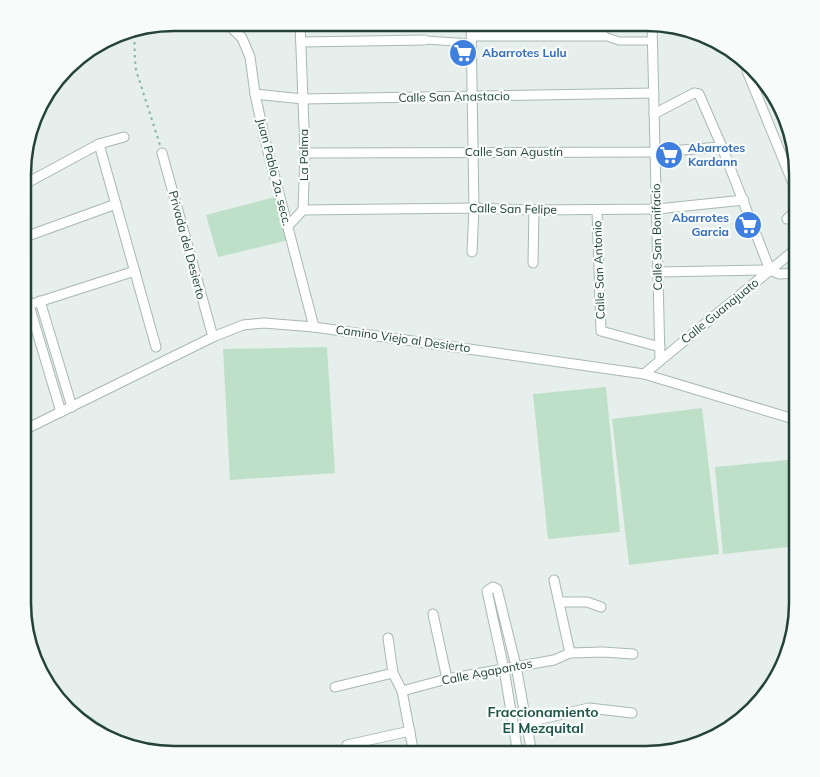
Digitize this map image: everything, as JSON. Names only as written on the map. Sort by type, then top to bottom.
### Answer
[{"type":"street","name":"Juan Pablo 2a. secc.","points":[[235,31],[242,38],[250,57],[255,94],[265,140],[314,326]]},
{"type":"street","name":"La Palma","points":[[301,31],[305,153],[303,210]]},
{"type":"street","points":[[472,32],[474,152],[472,252]]},
{"type":"street","name":"Calle San Bonifacio","points":[[652,32],[660,360]]},
{"type":"street","points":[[302,42],[604,36],[619,41],[652,41]]},
{"type":"street","points":[[749,76],[788,171]]},
{"type":"street","name":"Calle San Anastacio","points":[[255,94],[302,100],[654,93]]},
{"type":"street","points":[[654,114],[694,93],[699,94],[744,200],[770,270]]},
{"type":"street","points":[[31,181],[99,144],[124,137]]},
{"type":"street","points":[[99,144],[156,347]]},
{"type":"street","name":"Calle San Agustín","points":[[305,153],[655,152],[722,147]]},
{"type":"street","name":"Privada del Desierto","points":[[162,153],[212,338]]},
{"type":"street","name":"Calle San Felipe","points":[[303,210],[474,208],[534,210],[656,209],[744,200]]},
{"type":"street","points":[[31,235],[116,204]]},
{"type":"street","points":[[288,226],[303,210]]},
{"type":"street","points":[[533,263],[534,210]]},
{"type":"street","name":"Calle San Antonio","points":[[597,210],[601,331],[660,347]]},
{"type":"street","name":"Calle Guanajuato","points":[[644,374],[788,255]]},
{"type":"street","points":[[658,272],[770,270],[779,274],[788,273]]},
{"type":"street","points":[[31,304],[135,271]]},
{"type":"street","points":[[40,301],[72,407]]},
{"type":"street","points":[[31,313],[61,412]]},
{"type":"street","name":"Camino Viejo al Desierto","points":[[32,426],[212,338],[243,325],[264,323],[314,326],[644,374],[789,417]]},
{"type":"street","points":[[554,580],[570,652],[632,654]]},
{"type":"street","points":[[517,745],[504,669],[487,591],[490,588],[497,589],[516,666],[531,745]]},
{"type":"street","points":[[560,602],[587,602],[601,607]]},
{"type":"street","points":[[433,614],[447,679]]},
{"type":"street","points":[[388,638],[393,673],[402,691],[413,746]]},
{"type":"street","name":"Calle Agapantos","points":[[402,691],[447,679],[554,660],[570,652]]},
{"type":"street","points":[[335,687],[393,673]]},
{"type":"street","points":[[528,722],[589,708],[632,713]]},
{"type":"street","points":[[347,745],[410,731]]},
{"type":"path","points":[[134,37],[136,70],[162,153]]},
{"type":"green space","points":[[275,197],[289,240],[218,257],[206,215]]},
{"type":"green space","points":[[327,347],[335,473],[230,480],[223,349]]},
{"type":"green space","points":[[606,387],[620,532],[548,539],[533,394]]},
{"type":"green space","points":[[702,408],[719,554],[629,565],[612,419]]},
{"type":"green space","points":[[789,460],[789,547],[723,554],[715,467]]},
{"type":"green space","points":[[78,708],[115,733],[103,727]]},
{"type":"place","name":"Abarrotes Lulu","points":[[463,53]]},
{"type":"place","name":"Abarrotes Kardann","points":[[669,155]]},
{"type":"place","name":"Abarrotes Garcia","points":[[748,225]]},
{"type":"district","name":"Fraccionamiento El Mezquital","points":[[543,720]]}]
